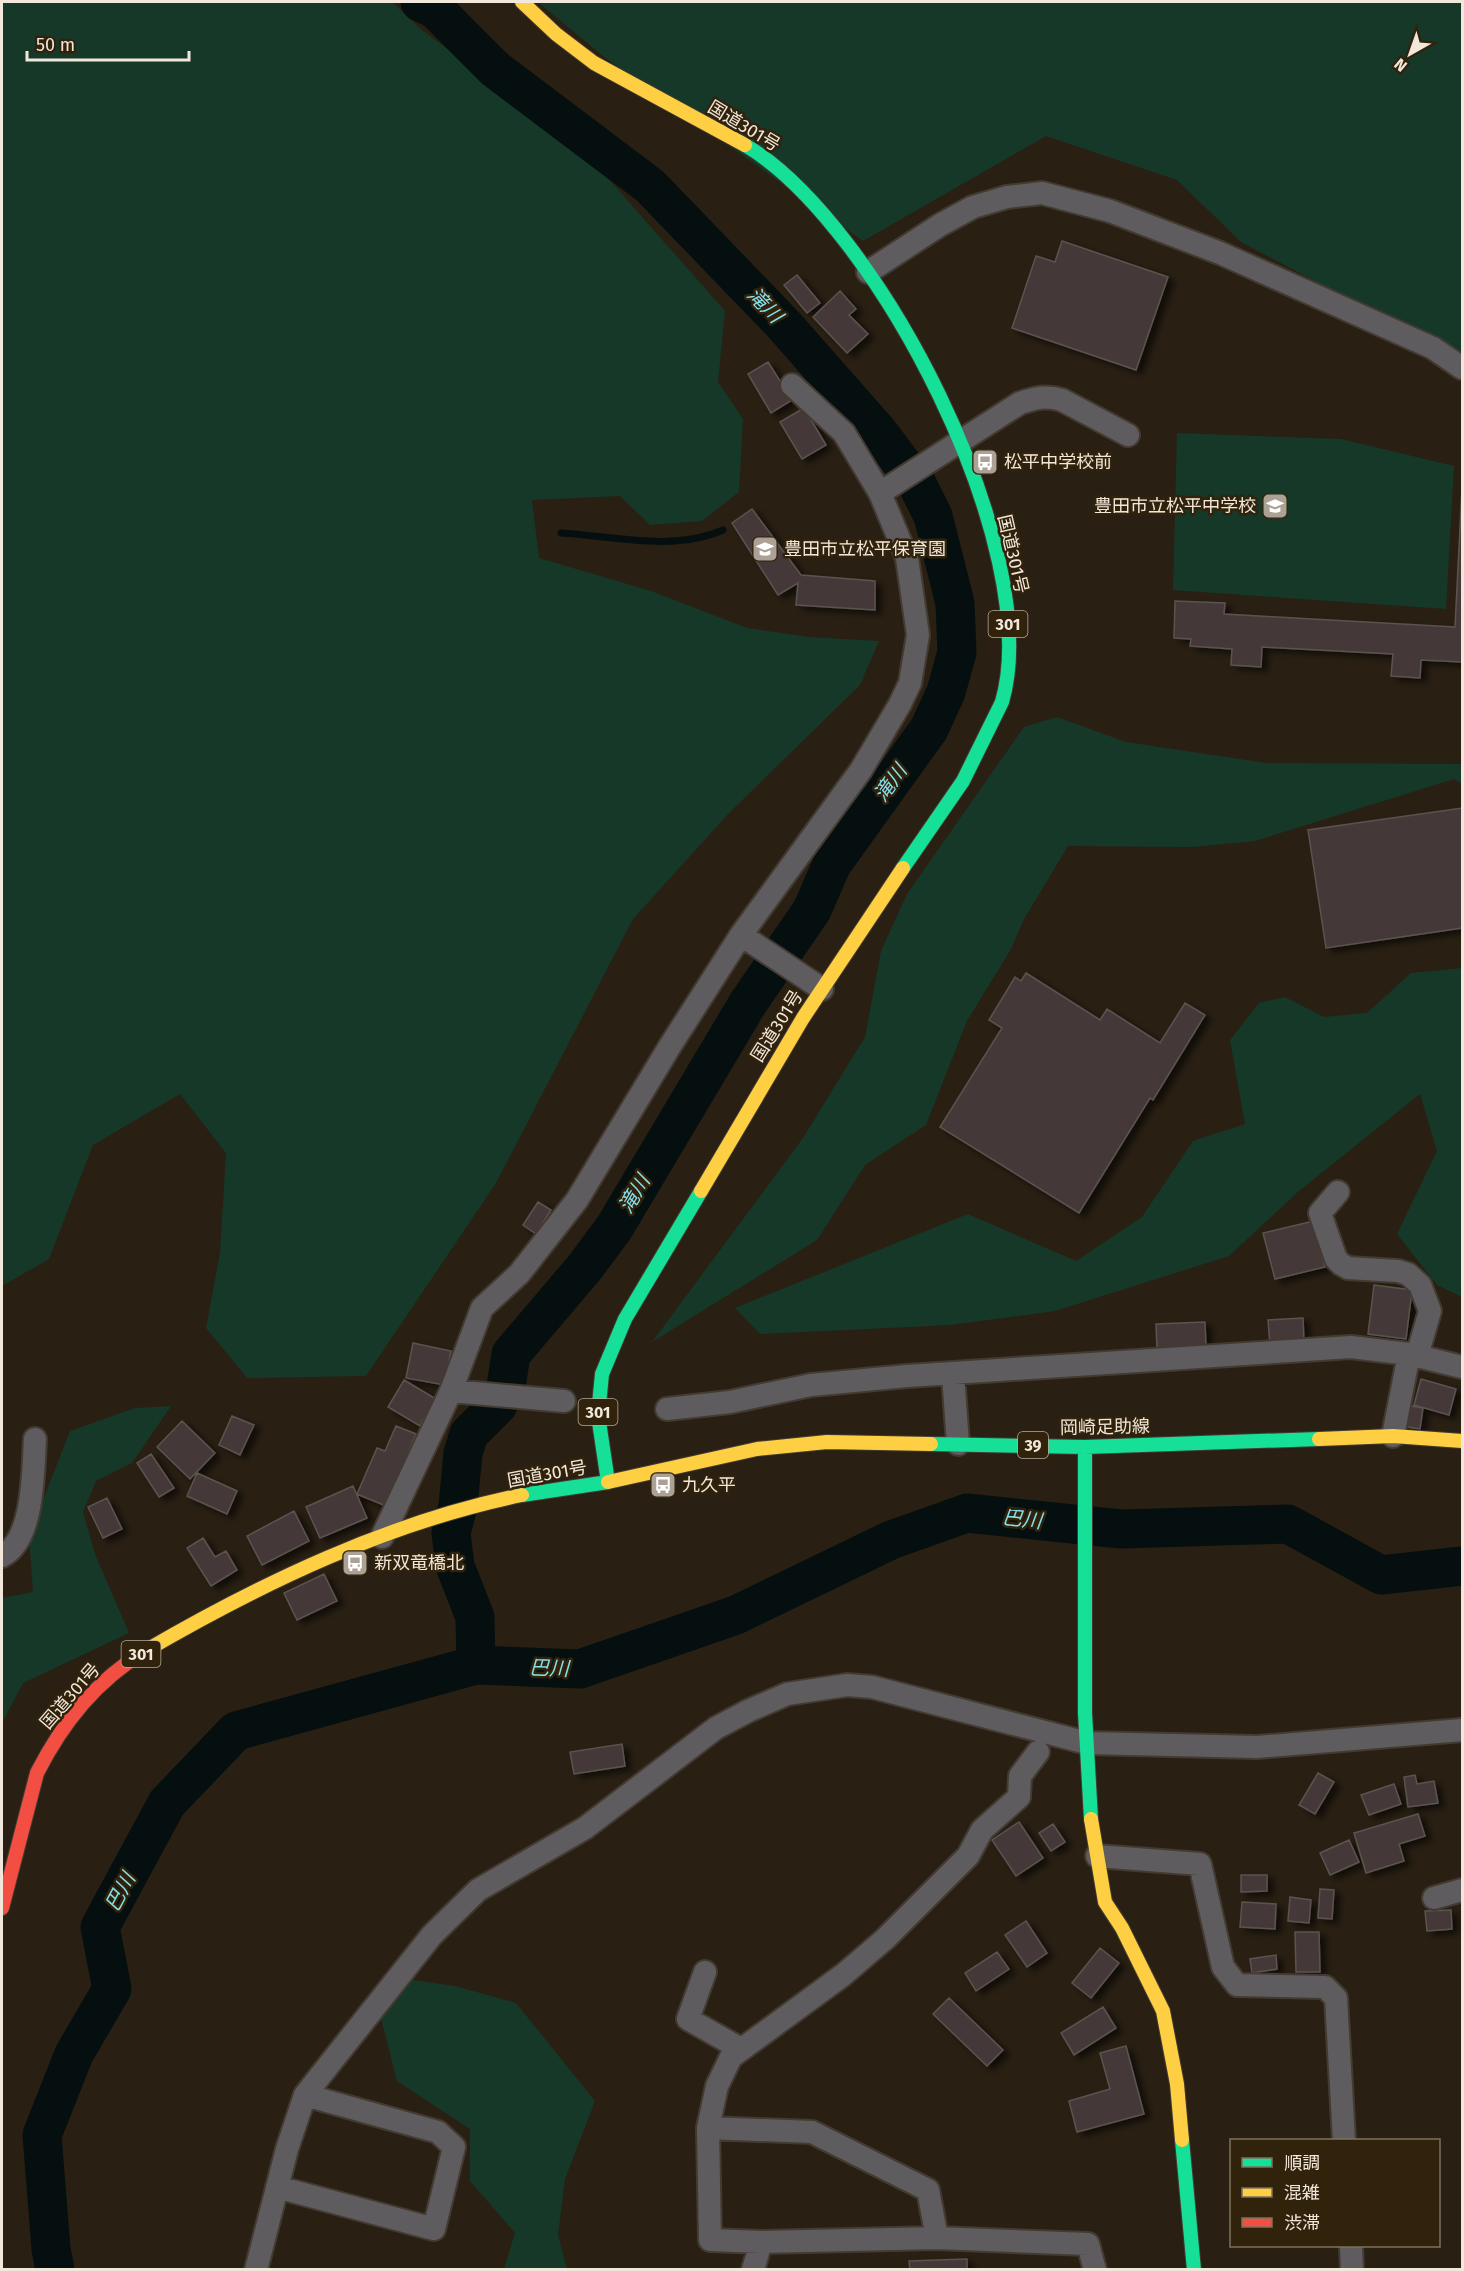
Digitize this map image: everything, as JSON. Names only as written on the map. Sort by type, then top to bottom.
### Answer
[{"type":"main road","name":"国道301号","points":[[2,1908],[37,1773],[66,1723],[88,1697],[116,1670],[207,1617],[312,1564],[382,1537],[493,1501],[608,1482],[598,1430],[598,1400],[602,1373],[633,1303],[669,1249],[738,1126],[822,988],[963,781],[980,749],[1005,690],[1009,634],[1007,605],[988,520],[961,442],[937,393],[868,272],[830,218],[772,163],[701,120],[595,64],[545,26],[522,2]]},
{"type":"main road","name":"岡崎足助線","points":[[608,1482],[757,1449],[827,1442],[1085,1447],[1393,1436],[1462,1441]]},
{"type":"main road","points":[[1085,1447],[1084,1713],[1089,1810],[1105,1902],[1122,1928],[1163,2011],[1177,2084],[1194,2270]]},
{"type":"street","points":[[868,272],[940,225],[973,207],[1007,197],[1042,194],[1110,211],[1220,253],[1433,348],[1462,368]]},
{"type":"street","points":[[382,1537],[460,1392],[482,1308],[519,1274],[578,1200],[670,1046],[741,935],[861,770],[910,683],[918,635],[907,558],[880,493],[844,432],[792,385]]},
{"type":"street","points":[[880,493],[1020,403],[1050,397],[1128,435]]},
{"type":"street","points":[[741,935],[822,988]]},
{"type":"street","points":[[1338,1192],[1320,1213],[1336,1259],[1348,1268],[1408,1274],[1420,1285],[1430,1311],[1413,1355],[1393,1436]]},
{"type":"street","points":[[667,1409],[730,1402],[811,1385],[1351,1347],[1413,1355],[1462,1367]]},
{"type":"street","points":[[953,1375],[958,1444]]},
{"type":"street","points":[[460,1392],[564,1401]]},
{"type":"street","points":[[2,1556],[11,1552],[19,1542],[30,1501],[35,1439]]},
{"type":"street","points":[[256,2270],[277,2187],[305,2095],[432,1935],[478,1890],[585,1828],[716,1728],[768,1702],[787,1694],[818,1688],[847,1685],[872,1687],[1086,1743],[1257,1747],[1462,1730]]},
{"type":"street","points":[[1038,1752],[1020,1776],[1019,1797],[982,1830],[968,1856],[923,1901],[843,1975],[731,2057],[717,2086],[708,2128],[710,2240],[761,2242],[937,2238],[1088,2244],[1095,2270]]},
{"type":"street","points":[[1097,1856],[1200,1864],[1223,1967],[1237,1985],[1325,1988],[1336,1998],[1344,2139]]},
{"type":"street","points":[[1434,1898],[1462,1890]]},
{"type":"street","points":[[705,1972],[688,2019],[741,2049]]},
{"type":"street","points":[[277,2187],[434,2229],[454,2146],[438,2132],[305,2095]]},
{"type":"street","points":[[708,2128],[812,2132],[928,2190],[937,2238]]},
{"type":"street","points":[[753,2270],[761,2242]]},
{"type":"street","points":[[1351,2247],[1352,2270]]},
{"type":"green space","points":[[2,2],[392,2],[423,31],[510,95],[598,167],[725,311],[718,382],[743,419],[739,492],[702,521],[650,525],[620,496],[532,500],[539,558],[651,591],[747,628],[809,637],[879,641],[860,685],[729,813],[633,919],[496,1183],[366,1376],[247,1378],[206,1328],[220,1253],[226,1153],[180,1094],[93,1145],[49,1259],[2,1286]]},
{"type":"green space","points":[[538,2],[1462,2],[1462,359],[1241,242],[1177,180],[1046,136],[863,241],[603,56]]},
{"type":"green space","points":[[1177,433],[1341,439],[1454,466],[1446,609],[1173,590]]},
{"type":"green space","points":[[1057,717],[1126,742],[1266,763],[1462,764],[1462,783],[1454,779],[1255,841],[1192,847],[1068,846],[1024,919],[1011,949],[967,1021],[926,1125],[865,1165],[817,1240],[652,1342],[803,1138],[865,1037],[881,951],[907,894],[1024,727]]},
{"type":"green space","points":[[1462,968],[1462,1297],[1437,1285],[1397,1234],[1437,1151],[1420,1094],[1299,1191],[1229,1256],[1055,1311],[950,1325],[760,1334],[735,1308],[968,1214],[1076,1261],[1142,1217],[1193,1141],[1245,1124],[1230,1040],[1259,1003],[1285,997],[1324,1017],[1367,1013],[1411,973]]},
{"type":"green space","points":[[171,1406],[132,1463],[96,1481],[83,1512],[95,1554],[129,1633],[23,1683],[2,1723],[2,1598],[33,1592],[29,1536],[70,1431],[135,1408]]},
{"type":"green space","points":[[413,1980],[455,1986],[516,2003],[595,2101],[565,2179],[558,2235],[567,2269],[504,2269],[515,2233],[470,2181],[470,2129],[397,2081],[381,2018]]},
{"type":"building","points":[[1062,241],[1168,277],[1136,370],[1012,328],[1036,256],[1055,262]]},
{"type":"building","points":[[797,275],[820,303],[807,313],[784,285]]},
{"type":"building","points":[[840,291],[856,309],[849,315],[868,334],[847,353],[813,317]]},
{"type":"building","points":[[768,362],[792,400],[771,413],[748,374]]},
{"type":"building","points":[[804,408],[826,445],[802,459],[780,422]]},
{"type":"building","points":[[1462,488],[1462,662],[1421,660],[1420,678],[1391,676],[1393,654],[1262,647],[1261,667],[1231,665],[1232,649],[1190,646],[1191,639],[1174,638],[1175,601],[1225,603],[1224,614],[1455,627]]},
{"type":"building","name":"豊田市立松平保育園","points":[[752,509],[801,575],[875,581],[875,610],[796,605],[798,583],[778,595],[732,523]]},
{"type":"building","points":[[1462,808],[1462,928],[1326,948],[1308,830]]},
{"type":"building","points":[[1026,973],[1100,1020],[1107,1009],[1160,1043],[1185,1003],[1205,1015],[1153,1100],[1150,1098],[1079,1213],[940,1127],[1002,1028],[989,1020],[1015,977],[1021,981]]},
{"type":"building","points":[[538,1202],[551,1210],[536,1234],[523,1225]]},
{"type":"building","points":[[1314,1221],[1325,1267],[1275,1279],[1263,1233]]},
{"type":"building","points":[[1374,1285],[1412,1290],[1406,1339],[1368,1334]]},
{"type":"building","points":[[1303,1318],[1304,1343],[1270,1346],[1268,1320]]},
{"type":"building","points":[[1205,1322],[1206,1348],[1157,1349],[1156,1324]]},
{"type":"building","points":[[413,1343],[451,1351],[444,1385],[406,1378]]},
{"type":"building","points":[[1421,1379],[1456,1389],[1449,1415],[1414,1405]]},
{"type":"building","points":[[404,1380],[436,1399],[420,1426],[388,1407]]},
{"type":"building","points":[[1404,1405],[1423,1408],[1420,1429],[1401,1426]]},
{"type":"building","points":[[232,1416],[254,1425],[240,1455],[219,1445]]},
{"type":"building","points":[[182,1421],[215,1453],[190,1479],[157,1447]]},
{"type":"building","points":[[396,1426],[416,1434],[386,1506],[357,1494],[377,1448],[385,1451]]},
{"type":"building","points":[[151,1454],[174,1488],[159,1497],[137,1463]]},
{"type":"building","points":[[197,1473],[237,1491],[227,1514],[187,1496]]},
{"type":"building","points":[[353,1486],[367,1518],[320,1538],[306,1507]]},
{"type":"building","points":[[107,1498],[122,1529],[103,1538],[88,1507]]},
{"type":"building","points":[[294,1511],[309,1541],[262,1565],[247,1536]]},
{"type":"building","points":[[203,1538],[215,1557],[226,1551],[237,1570],[211,1586],[187,1548]]},
{"type":"building","points":[[324,1574],[337,1601],[297,1620],[284,1593]]},
{"type":"building","points":[[622,1744],[625,1766],[574,1774],[570,1752]]},
{"type":"building","points":[[1318,1773],[1334,1782],[1315,1814],[1299,1805]]},
{"type":"building","points":[[1415,1775],[1417,1784],[1434,1781],[1438,1803],[1408,1807],[1404,1777]]},
{"type":"building","points":[[1394,1784],[1401,1804],[1369,1815],[1361,1795]]},
{"type":"building","points":[[1418,1814],[1425,1836],[1399,1844],[1404,1861],[1366,1873],[1354,1833]]},
{"type":"building","points":[[1019,1822],[1043,1858],[1016,1876],[992,1840]]},
{"type":"building","points":[[1053,1824],[1065,1842],[1051,1851],[1039,1833]]},
{"type":"building","points":[[1349,1840],[1359,1862],[1330,1875],[1320,1853]]},
{"type":"building","points":[[1241,1875],[1267,1875],[1267,1891],[1241,1892]]},
{"type":"building","points":[[1320,1889],[1334,1890],[1332,1919],[1318,1918]]},
{"type":"building","points":[[1290,1897],[1311,1900],[1309,1923],[1288,1921]]},
{"type":"building","points":[[1242,1902],[1276,1904],[1275,1929],[1240,1927]]},
{"type":"building","points":[[1451,1910],[1452,1929],[1427,1931],[1425,1911]]},
{"type":"building","points":[[1026,1921],[1047,1953],[1027,1967],[1005,1935]]},
{"type":"building","points":[[1295,1932],[1319,1932],[1320,1972],[1296,1972]]},
{"type":"building","points":[[1100,1948],[1119,1963],[1091,1998],[1072,1983]]},
{"type":"building","points":[[997,1952],[1009,1969],[976,1991],[965,1973]]},
{"type":"building","points":[[1276,1955],[1277,1969],[1252,1973],[1250,1959]]},
{"type":"building","points":[[949,1998],[1003,2050],[987,2066],[933,2014]]},
{"type":"building","points":[[1103,2007],[1116,2028],[1074,2055],[1061,2033]]},
{"type":"building","points":[[1126,2046],[1144,2114],[1077,2132],[1069,2101],[1110,2089],[1100,2053]]},
{"type":"building","points":[[967,2259],[967,2270],[910,2270],[909,2261]]},
{"type":"waterway","name":"滝川","points":[[420,2],[435,9],[495,69],[650,186],[784,325],[879,433],[916,482],[933,516],[955,603],[957,652],[946,692],[929,729],[832,864],[812,910],[748,1003],[614,1228],[585,1267],[511,1354],[506,1387],[498,1405],[469,1434],[463,1453],[458,1506],[451,1533],[455,1566],[475,1617],[476,1665]]},
{"type":"waterway","points":[[561,533],[663,541],[704,537],[723,530]]},
{"type":"waterway","name":"巴川","points":[[55,2270],[51,2249],[42,2135],[74,2054],[112,1989],[100,1927],[167,1803],[236,1731],[476,1665],[580,1669],[736,1615],[891,1540],[967,1513],[1121,1529],[1288,1524],[1381,1575],[1462,1566]]},
{"type":"traffic: fast","points":[[745,145],[796,185],[847,244],[896,315],[939,396],[975,480],[999,562],[1009,638],[1002,702],[963,781],[903,868]]},
{"type":"traffic: fast","points":[[522,1495],[608,1482],[598,1415],[602,1374],[625,1319],[701,1191]]},
{"type":"traffic: fast","points":[[931,1444],[1085,1447],[1319,1439]]},
{"type":"traffic: fast","points":[[1085,1447],[1085,1713],[1091,1819]]},
{"type":"traffic: fast","points":[[1182,2140],[1194,2270]]},
{"type":"traffic: slow","points":[[522,2],[556,34],[594,63],[745,145]]},
{"type":"traffic: slow","points":[[701,1191],[803,1018],[903,868]]},
{"type":"traffic: slow","points":[[1319,1439],[1393,1436],[1462,1441]]},
{"type":"traffic: slow","points":[[608,1482],[757,1449],[827,1442],[931,1444]]},
{"type":"traffic: slow","points":[[145,1651],[281,1579],[375,1538],[423,1521],[522,1495]]},
{"type":"traffic: slow","points":[[1091,1819],[1105,1902],[1122,1928],[1163,2011],[1177,2084],[1182,2140]]},
{"type":"traffic: jam","points":[[2,1908],[37,1773],[47,1754],[82,1704],[96,1689],[145,1651]]},
{"type":"place","name":"松平中学校前","points":[[985,462]]},
{"type":"place","name":"豊田市立松平中学校","points":[[1275,506]]},
{"type":"place","name":"豊田市立松平保育園","points":[[765,549]]},
{"type":"place","name":"九久平","points":[[663,1485]]},
{"type":"place","name":"新双竜橋北","points":[[355,1563]]}]
